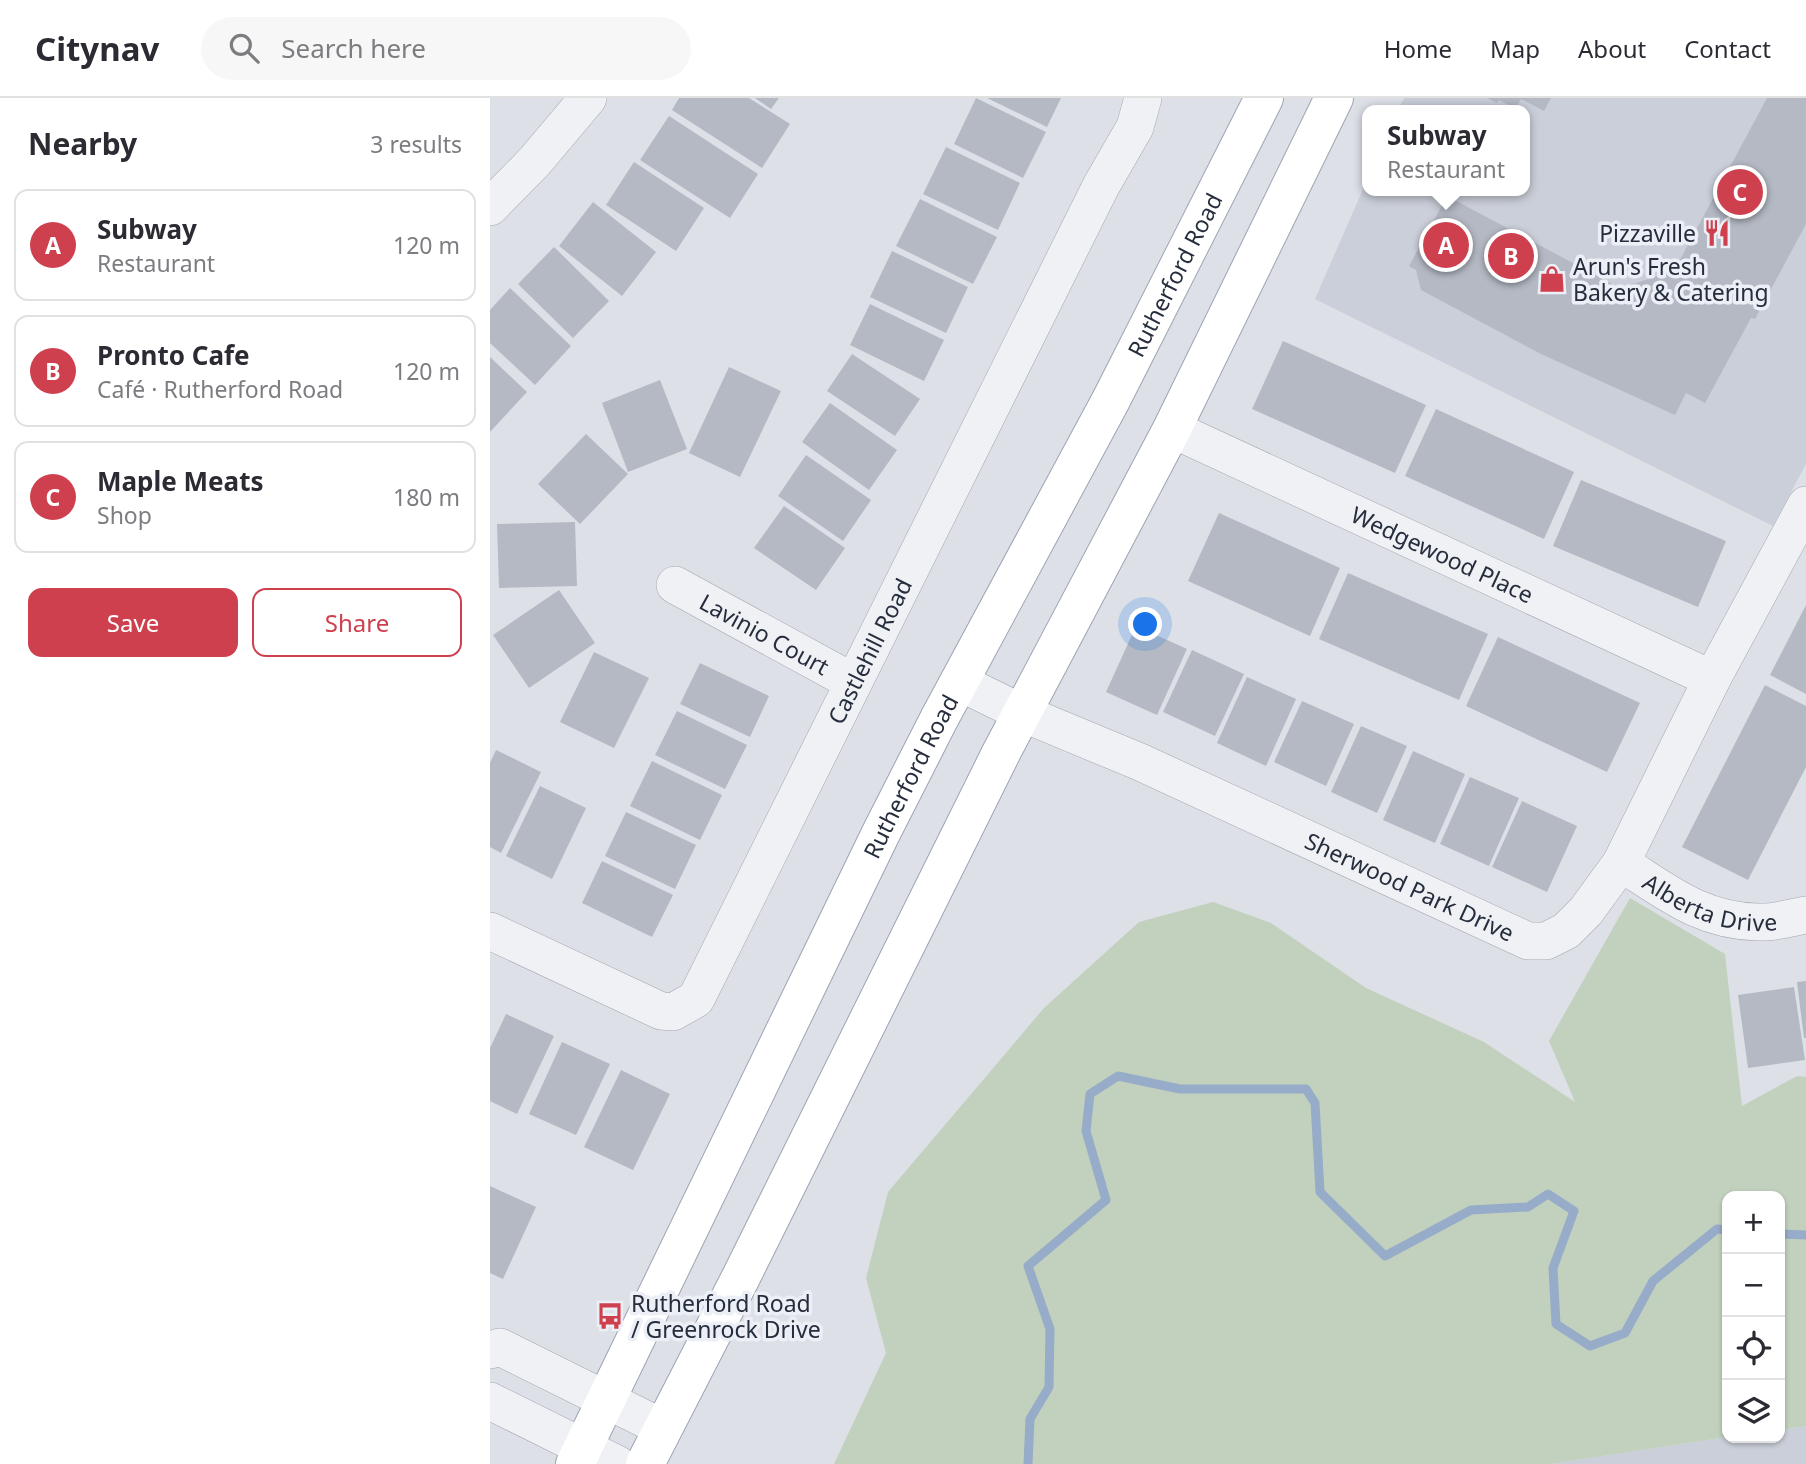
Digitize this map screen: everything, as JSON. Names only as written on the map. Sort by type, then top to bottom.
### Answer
[{"type":"main road","name":"Rutherford Road","points":[[579,1455],[881,833],[1111,400],[1264,98]]},
{"type":"main road","points":[[645,1464],[742,1275],[946,860],[1172,429],[1334,98]]},
{"type":"street","points":[[490,207],[535,161],[589,98]]},
{"type":"street","name":"Castlehill Road","points":[[490,930],[662,1012],[673,1012],[696,999],[1101,186],[1135,127],[1143,98]]},
{"type":"street","name":"Wedgewood Place","points":[[1172,429],[1712,679]]},
{"type":"street","name":"Sherwood Park Drive","points":[[959,682],[1022,713],[1140,762],[1528,941],[1546,941],[1566,931],[1586,911],[1621,863],[1712,679],[1806,505]]},
{"type":"street","name":"Lavinio Court","points":[[675,585],[853,682]]},
{"type":"street","name":"Alberta Drive","points":[[1621,863],[1692,909],[1728,920],[1760,923],[1806,915]]},
{"type":"street","points":[[490,1350],[500,1347],[663,1428]]},
{"type":"street","points":[[490,1401],[579,1455],[617,1464]]},
{"type":"shaded area","points":[[1404,98],[1806,98],[1806,464],[1773,526],[1315,299],[1362,191],[1362,196],[1530,196],[1530,105],[1400,105]]},
{"type":"shaded area","points":[[1806,1426],[1806,1464],[1551,1464],[1722,1438],[1722,1443],[1785,1443],[1785,1429]]},
{"type":"green space","points":[[1630,898],[1725,954],[1742,1106],[1797,1076],[1806,1077],[1806,1426],[1785,1429],[1785,1191],[1722,1191],[1722,1438],[1551,1464],[834,1464],[886,1353],[866,1278],[888,1192],[1044,1008],[1139,922],[1213,902],[1271,923],[1366,988],[1484,1042],[1575,1102],[1549,1041]]},
{"type":"building","points":[[679,98],[749,98],[790,124],[762,168],[672,110]]},
{"type":"building","points":[[755,98],[779,98],[771,109]]},
{"type":"building","points":[[976,98],[1046,132],[1023,178],[954,144]]},
{"type":"building","points":[[987,98],[1061,98],[1047,127]]},
{"type":"building","points":[[1487,98],[1551,98],[1544,111],[1521,99],[1518,105],[1508,105],[1499,100],[1497,103]]},
{"type":"building","points":[[1767,98],[1806,98],[1806,224],[1755,319],[1751,318],[1705,403],[1686,393],[1675,415],[1541,354],[1421,290],[1416,270],[1409,266],[1447,196],[1620,288],[1674,271]]},
{"type":"building","points":[[669,116],[758,174],[730,218],[640,160]]},
{"type":"building","points":[[946,147],[1020,183],[998,230],[923,194]]},
{"type":"building","points":[[634,162],[704,208],[676,251],[606,205]]},
{"type":"building","points":[[920,199],[997,237],[973,284],[896,246]]},
{"type":"building","points":[[593,202],[656,252],[622,296],[559,246]]},
{"type":"building","points":[[554,247],[609,301],[573,338],[518,284]]},
{"type":"building","points":[[892,251],[968,287],[946,333],[870,297]]},
{"type":"building","points":[[510,288],[571,346],[535,385],[490,343],[490,310]]},
{"type":"building","points":[[870,304],[944,340],[924,381],[850,345]]},
{"type":"building","points":[[1283,341],[1426,405],[1395,473],[1252,409]]},
{"type":"building","points":[[852,354],[920,399],[895,436],[827,391]]},
{"type":"building","points":[[490,357],[527,392],[490,432]]},
{"type":"building","points":[[729,367],[781,391],[740,477],[689,453]]},
{"type":"building","points":[[660,380],[687,449],[628,472],[602,403]]},
{"type":"building","points":[[830,403],[897,450],[869,490],[802,442]]},
{"type":"building","points":[[1436,409],[1574,472],[1544,539],[1405,476]]},
{"type":"building","points":[[586,434],[628,474],[580,524],[538,484]]},
{"type":"building","points":[[806,455],[871,500],[843,541],[778,496]]},
{"type":"building","points":[[1581,480],[1726,541],[1698,607],[1553,546]]},
{"type":"building","points":[[784,506],[845,548],[816,590],[754,548]]},
{"type":"building","points":[[1219,513],[1340,568],[1310,636],[1188,581]]},
{"type":"building","points":[[575,522],[577,586],[499,588],[497,524]]},
{"type":"building","points":[[1348,573],[1488,634],[1459,700],[1319,639]]},
{"type":"building","points":[[559,590],[595,643],[529,688],[493,635]]},
{"type":"building","points":[[1806,605],[1806,694],[1770,675]]},
{"type":"building","points":[[1136,626],[1187,649],[1157,715],[1106,692]]},
{"type":"building","points":[[1498,637],[1640,703],[1607,772],[1466,706]]},
{"type":"building","points":[[1192,650],[1244,674],[1215,736],[1163,712]]},
{"type":"building","points":[[594,652],[649,678],[614,748],[560,722]]},
{"type":"building","points":[[700,663],[769,696],[750,737],[680,704]]},
{"type":"building","points":[[1247,677],[1296,699],[1266,766],[1217,743]]},
{"type":"building","points":[[1765,685],[1806,706],[1806,767],[1748,880],[1682,847]]},
{"type":"building","points":[[1302,701],[1354,724],[1326,786],[1274,762]]},
{"type":"building","points":[[677,711],[747,745],[725,789],[655,755]]},
{"type":"building","points":[[1361,726],[1407,746],[1377,813],[1331,792]]},
{"type":"building","points":[[496,750],[541,772],[501,853],[490,847],[490,763]]},
{"type":"building","points":[[1413,751],[1465,774],[1435,843],[1383,820]]},
{"type":"building","points":[[652,761],[722,795],[700,840],[630,806]]},
{"type":"building","points":[[1470,777],[1519,798],[1489,866],[1440,844]]},
{"type":"building","points":[[540,786],[586,808],[552,879],[506,856]]},
{"type":"building","points":[[1522,801],[1577,826],[1547,892],[1492,867]]},
{"type":"building","points":[[626,812],[696,845],[675,889],[605,856]]},
{"type":"building","points":[[602,861],[673,895],[652,937],[582,903]]},
{"type":"building","points":[[1806,981],[1806,1038],[1804,1038],[1797,982]]},
{"type":"building","points":[[1794,987],[1805,1060],[1748,1068],[1738,995]]},
{"type":"building","points":[[506,1014],[554,1036],[517,1114],[490,1101],[490,1048]]},
{"type":"building","points":[[562,1042],[610,1064],[576,1135],[529,1114]]},
{"type":"building","points":[[621,1070],[670,1094],[633,1170],[584,1147]]},
{"type":"building","points":[[490,1186],[536,1207],[503,1279],[490,1273]]},
{"type":"waterway","points":[[1028,1464],[1030,1419],[1049,1387],[1050,1329],[1028,1266],[1106,1200],[1086,1131],[1090,1094],[1118,1076],[1180,1089],[1306,1089],[1315,1103],[1320,1192],[1385,1256],[1471,1210],[1528,1207],[1548,1194],[1574,1211],[1553,1268],[1556,1324],[1590,1346],[1625,1333],[1653,1281],[1717,1229],[1722,1230]]},
{"type":"waterway","points":[[1785,1234],[1806,1235]]},
{"type":"place","name":"Maple Meats","points":[[1740,192]]},
{"type":"place","name":"Pizzaville","points":[[1717,233]]},
{"type":"place","name":"Subway","points":[[1446,245]]},
{"type":"place","name":"Pronto Cafe","points":[[1511,256]]},
{"type":"place","name":"Arun's Fresh Bakery & Catering","points":[[1552,279]]},
{"type":"place","name":"Rutherford Road / Greenrock Drive","points":[[610,1316]]}]
